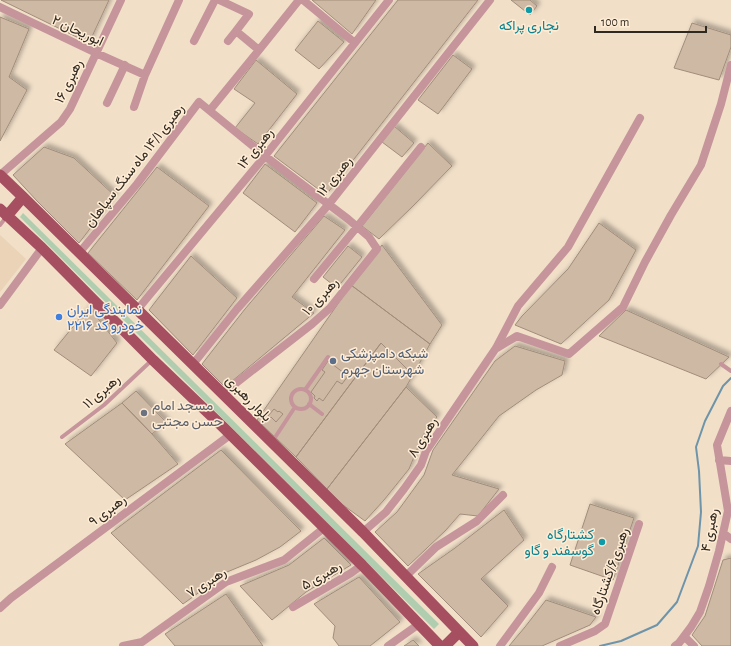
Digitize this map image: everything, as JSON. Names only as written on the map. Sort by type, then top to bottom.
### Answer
[{"type":"main road","name":"بلوار رهبری","points":[[0,175],[363,532],[473,646]]},
{"type":"main road","points":[[23,197],[3,212],[42,248],[153,360],[362,565],[440,646]]},
{"type":"main road","points":[[445,646],[460,632]]},
{"type":"street","name":"رهبری ۱۶","points":[[0,175],[61,122],[70,109],[121,0]]},
{"type":"street","points":[[134,107],[145,75],[179,0]]},
{"type":"street","points":[[194,41],[215,0]]},
{"type":"street","points":[[219,0],[249,14],[228,41]]},
{"type":"street","points":[[265,156],[210,110],[299,0]]},
{"type":"street","points":[[303,0],[355,43]]},
{"type":"street","name":"رهبری ۱۴","points":[[137,310],[265,156],[389,0]]},
{"type":"street","name":"رهبری ۱۲","points":[[193,364],[237,310],[329,204],[490,0]]},
{"type":"street","name":"ابوریحان ۲","points":[[0,7],[145,75]]},
{"type":"street","points":[[236,31],[259,50]]},
{"type":"street","points":[[107,103],[125,65]]},
{"type":"street","points":[[496,348],[517,336],[569,354],[623,307],[671,215],[702,165],[721,104],[731,65]]},
{"type":"street","name":"رهبری ۱۴/۱ ماه سنگ سپاهان","points":[[79,253],[137,184],[200,102],[210,110]]},
{"type":"street","name":"رهبری ۸","points":[[363,532],[386,512],[404,489],[421,465],[426,452],[496,348],[518,306],[568,247],[640,118]]},
{"type":"street","points":[[314,279],[421,147]]},
{"type":"street","name":"رهبری ۱۰","points":[[222,394],[312,324],[330,308],[377,249],[369,238],[357,227],[265,156]]},
{"type":"street","points":[[0,305],[42,248]]},
{"type":"street","name":"رهبری ۴","points":[[675,646],[684,636],[700,612],[709,586],[723,533],[728,511],[728,489],[719,460],[717,445],[731,411]]},
{"type":"street","name":"رهبری ۹","points":[[0,608],[11,598],[230,435]]},
{"type":"street","points":[[719,460],[731,461]]},
{"type":"street","points":[[406,576],[436,547],[477,520],[503,495]]},
{"type":"street","name":"رهبری۶/کشتارگاه","points":[[560,646],[595,631],[605,624],[639,524]]},
{"type":"street","name":"رهبری ۷","points":[[122,646],[142,642],[226,582],[284,560],[324,528]]},
{"type":"street","points":[[723,533],[731,539]]},
{"type":"street","name":"رهبری ۵","points":[[293,607],[362,565]]},
{"type":"street","points":[[500,646],[539,593],[552,567]]},
{"type":"street","points":[[388,646],[419,624]]},
{"type":"street","points":[[684,636],[694,646]]},
{"type":"lane","points":[[0,225],[3,212]]},
{"type":"lane","points":[[305,390],[328,357]]},
{"type":"lane","name":"رهبری ۱۱","points":[[62,437],[104,405],[153,360]]},
{"type":"lane","points":[[721,364],[730,369]]},
{"type":"lane","points":[[296,390],[305,390],[310,395],[309,404],[301,409],[295,407],[292,402],[292,395],[296,390]]},
{"type":"lane","points":[[309,404],[322,414]]},
{"type":"lane","points":[[272,442],[295,407]]},
{"type":"shaded area","points":[[0,235],[26,259],[0,292]]},
{"type":"green space","points":[[23,213],[439,624],[434,629],[20,217]]},
{"type":"building","points":[[1,0],[109,0],[89,43]]},
{"type":"building","points":[[312,0],[376,0],[352,34]]},
{"type":"building","points":[[398,0],[478,0],[326,195],[274,156]]},
{"type":"building","name":"نجاری پراکه","points":[[511,0],[530,0],[537,6],[530,15]]},
{"type":"building","points":[[0,17],[29,29],[9,77],[27,90],[0,141]]},
{"type":"building","points":[[318,21],[344,42],[319,69],[295,50]]},
{"type":"building","points":[[692,23],[731,35],[731,47],[719,80],[674,68]]},
{"type":"building","points":[[453,55],[472,69],[438,114],[418,100]]},
{"type":"building","points":[[256,60],[297,94],[258,144],[235,128],[255,103],[234,89]]},
{"type":"building","points":[[394,126],[414,143],[402,157],[382,142]]},
{"type":"building","points":[[428,143],[452,166],[379,239],[362,226]]},
{"type":"building","points":[[44,147],[74,158],[115,196],[79,243],[13,175]]},
{"type":"building","points":[[265,164],[317,203],[295,232],[243,193]]},
{"type":"building","points":[[157,167],[209,206],[137,300],[88,253]]},
{"type":"building","points":[[324,216],[345,230],[292,297],[314,313],[225,387],[202,364],[245,309]]},
{"type":"building","points":[[599,223],[636,250],[609,300],[561,344],[515,325],[568,269]]},
{"type":"building","points":[[382,245],[442,325],[430,344],[351,285]]},
{"type":"building","points":[[348,246],[362,257],[337,288],[323,277]]},
{"type":"building","points":[[191,256],[237,298],[193,355],[149,310]]},
{"type":"building","name":"شبکه دامپزشکی شهرستان جهرم","points":[[351,285],[430,344],[413,375],[381,343],[296,457],[257,420]]},
{"type":"building","points":[[89,307],[117,343],[91,376],[54,350]]},
{"type":"building","points":[[626,310],[729,357],[706,379],[599,336]]},
{"type":"building","points":[[381,343],[413,375],[406,387],[327,489],[296,457]]},
{"type":"building","points":[[515,346],[565,361],[562,375],[536,390],[499,416],[452,475],[499,489],[478,516],[460,514],[446,530],[408,566],[375,532],[397,512],[424,475],[433,450],[495,361]]},
{"type":"building","points":[[328,361],[348,376],[342,384],[337,381],[323,401],[319,398],[317,401],[311,392],[325,372],[322,370]]},
{"type":"building","points":[[406,387],[437,417],[423,435],[409,469],[365,521],[343,505],[327,489]]},
{"type":"building","name":"مسجد امام حسن مجتبی","points":[[136,391],[166,422],[152,434],[122,403]]},
{"type":"building","points":[[122,403],[178,464],[125,500],[65,444]]},
{"type":"building","points":[[274,409],[283,414],[276,422],[268,416]]},
{"type":"building","points":[[221,450],[301,531],[280,547],[256,560],[227,572],[183,604],[111,533]]},
{"type":"building","name":"کشتارگاه گوسفند و گاو","points":[[590,504],[634,518],[613,580],[570,565]]},
{"type":"building","points":[[504,510],[524,540],[481,579],[508,606],[481,637],[418,574],[455,548]]},
{"type":"building","points":[[324,538],[351,565],[306,592],[272,620],[240,586],[289,565]]},
{"type":"building","points":[[731,558],[731,646],[702,646],[692,635],[705,616],[723,560]]},
{"type":"building","points":[[359,577],[400,622],[370,646],[339,646],[333,638],[335,626],[314,604]]},
{"type":"building","points":[[226,594],[263,646],[175,646],[165,634]]},
{"type":"building","points":[[546,600],[596,617],[590,625],[542,646],[509,646],[525,627]]},
{"type":"building","points":[[413,640],[419,646],[404,646]]},
{"type":"waterway","points":[[600,646],[621,641],[657,625],[677,602],[698,546],[701,512],[696,447],[705,421],[723,386],[731,378]]},
{"type":"place","name":"نجاری پراکه","points":[[529,10]]},
{"type":"place","name":"نمایندگی ایران خودرو کد ۲۲۱۶","points":[[59,317]]},
{"type":"place","name":"شبکه دامپزشکی شهرستان جهرم","points":[[333,361]]},
{"type":"place","name":"مسجد امام حسن مجتبی","points":[[144,413]]},
{"type":"place","name":"کشتارگاه گوسفند و گاو","points":[[602,542]]}]
